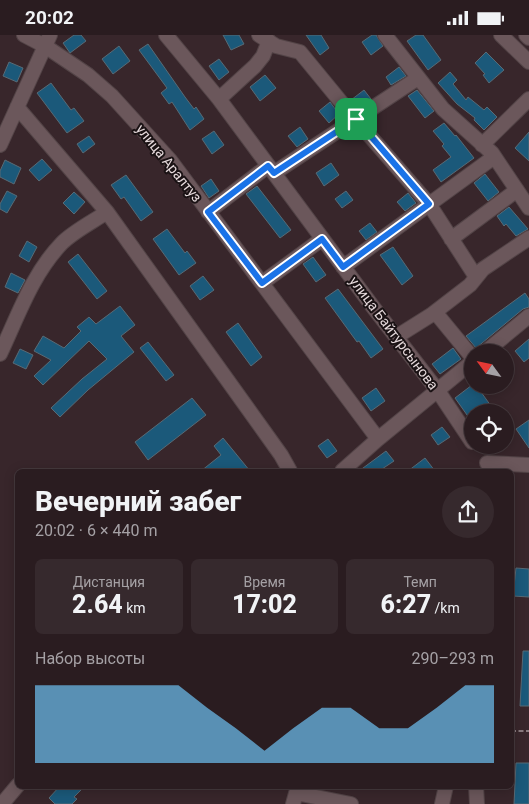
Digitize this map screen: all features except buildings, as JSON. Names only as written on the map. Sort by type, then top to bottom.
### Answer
[{"type":"street","name":"улица Аралтуз","points":[[24,35],[47,41],[112,95],[170,160],[378,439]]},
{"type":"street","name":"улица Байтурсынова","points":[[166,35],[219,99],[322,239],[438,391],[464,429]]},
{"type":"street","points":[[385,35],[443,109],[494,157],[529,208]]},
{"type":"street","points":[[501,35],[529,62]]},
{"type":"street","points":[[526,35],[529,39]]},
{"type":"street","points":[[219,99],[255,66],[263,56],[264,38]]},
{"type":"street","points":[[264,38],[276,46],[300,52],[429,204],[476,277]]},
{"type":"street","points":[[0,145],[47,41]]},
{"type":"street","points":[[208,212],[271,170],[356,119],[418,78]]},
{"type":"street","points":[[482,145],[529,99]]},
{"type":"street","points":[[17,107],[108,212],[282,455],[289,469]]},
{"type":"street","points":[[343,267],[494,157]]},
{"type":"street","points":[[451,239],[517,190]]},
{"type":"street","points":[[0,354],[34,281],[44,265],[64,241],[108,212]]},
{"type":"street","points":[[396,337],[435,312],[470,285],[482,269],[529,238]]},
{"type":"street","points":[[262,283],[322,239]]},
{"type":"street","points":[[435,312],[464,347]]},
{"type":"street","points":[[495,344],[529,317]]},
{"type":"street","points":[[344,469],[464,369]]},
{"type":"street","name":"улица Байтурсынова","points":[[480,454],[488,467]]},
{"type":"street","points":[[488,467],[529,465]]},
{"type":"street","points":[[2,804],[10,786]]},
{"type":"street","points":[[442,804],[445,789]]},
{"type":"street","points":[[476,789],[477,804]]},
{"type":"street","points":[[293,804],[296,793],[351,804]]},
{"type":"path","points":[[514,731],[529,731]]},
{"type":"route","points":[[356,119],[429,204],[343,267],[322,239],[262,283],[208,212],[268,166],[274,173],[356,119]]}]
